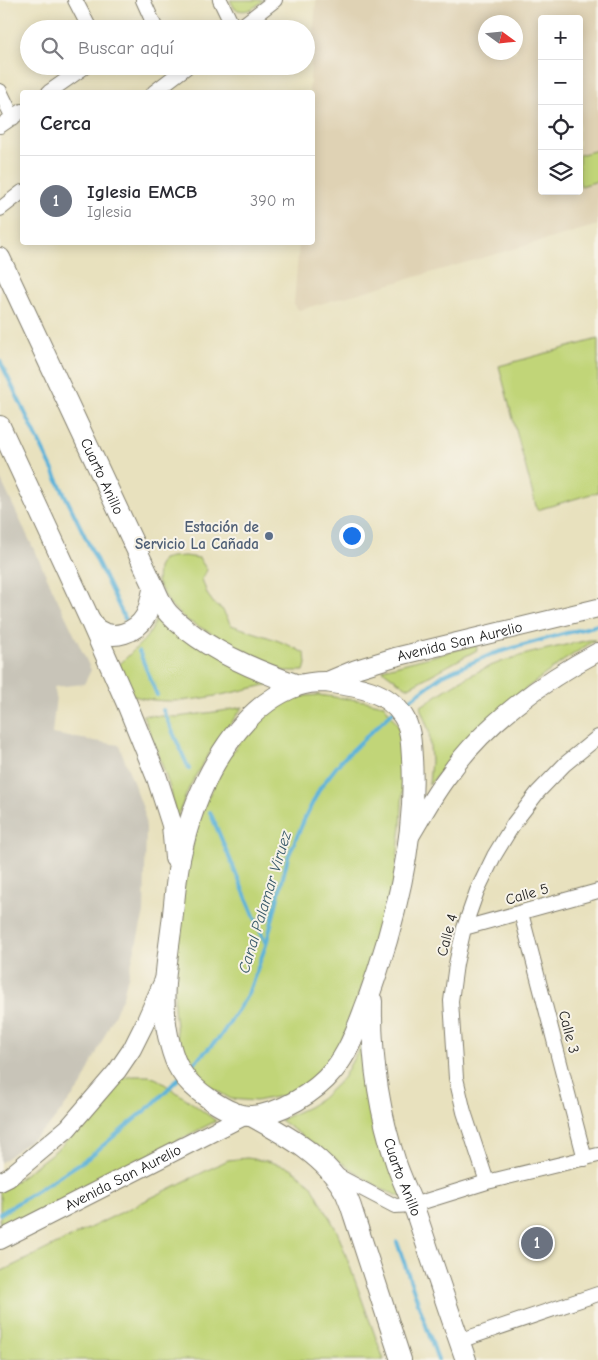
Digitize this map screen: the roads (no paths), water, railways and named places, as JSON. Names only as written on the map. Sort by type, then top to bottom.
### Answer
[{"type":"highway","name":"Cuarto Anillo","points":[[0,258],[167,613],[190,632],[216,649],[270,676],[298,686]]},
{"type":"highway","points":[[0,426],[90,620],[157,778],[172,825],[178,877]]},
{"type":"highway","points":[[90,620],[97,630],[108,634],[120,635],[131,631],[141,624],[147,614],[154,587]]},
{"type":"highway","points":[[249,1115],[270,1112],[289,1104],[312,1091],[333,1071],[348,1047],[372,987],[397,903],[409,838],[413,781],[411,743],[405,719],[399,710],[382,695],[368,690],[324,682],[298,686],[266,702],[242,724],[224,750],[207,778],[193,812],[182,847],[164,980],[164,1010],[170,1042],[180,1071],[194,1087],[218,1105],[249,1115],[280,1132],[300,1146],[331,1172],[346,1194],[401,1360]]},
{"type":"highway","name":"Cuarto Anillo","points":[[372,987],[375,1077],[384,1121],[396,1164],[413,1206],[466,1360]]},
{"type":"main road","name":"Avenida San Aurelio","points":[[324,682],[395,656],[598,608]]},
{"type":"main road","points":[[409,838],[448,775],[481,737],[515,706],[569,667],[598,652]]},
{"type":"main road","points":[[0,1182],[8,1178],[68,1128],[117,1071],[144,1025],[164,980]]},
{"type":"main road","name":"Avenida San Aurelio","points":[[0,1240],[249,1115]]},
{"type":"street","points":[[75,0],[85,20]]},
{"type":"street","points":[[143,0],[150,20]]},
{"type":"street","points":[[220,0],[230,20]]},
{"type":"street","points":[[249,20],[275,0]]},
{"type":"street","points":[[52,90],[73,75]]},
{"type":"street","points":[[157,90],[176,75]]},
{"type":"street","points":[[0,91],[18,114],[0,126]]},
{"type":"street","points":[[0,209],[20,194]]},
{"type":"street","name":"Calle 4","points":[[487,1182],[464,1112],[456,1078],[451,1002],[456,964],[464,928],[477,891],[494,856],[514,823],[538,792],[565,764],[598,737]]},
{"type":"street","name":"Calle 5","points":[[464,928],[598,891]]},
{"type":"street","name":"Calle 3","points":[[521,913],[581,1143],[592,1157]]},
{"type":"street","points":[[331,1172],[395,1206],[413,1206],[487,1182],[592,1157]]},
{"type":"street","points":[[459,1341],[598,1294]]},
{"type":"waterway","points":[[0,361],[125,619]]},
{"type":"waterway","name":"Canal Palamar Viruez","points":[[403,705],[443,675],[492,654],[598,625]]},
{"type":"waterway","points":[[139,651],[157,695]]},
{"type":"waterway","points":[[163,710],[189,769]]},
{"type":"waterway","name":"Canal Palamar Viruez","points":[[187,1070],[220,1037],[248,994],[266,945],[288,857],[320,788],[341,761],[393,712]]},
{"type":"waterway","points":[[210,812],[266,944]]},
{"type":"waterway","name":"Canal Palamar Viruez","points":[[0,1214],[88,1158],[154,1103],[179,1078]]},
{"type":"waterway","points":[[397,1242],[438,1360]]},
{"type":"place","name":"Estación de Servicio La Cañada","points":[[269,536]]},
{"type":"place","name":"Iglesia EMCB","points":[[537,1243]]}]
